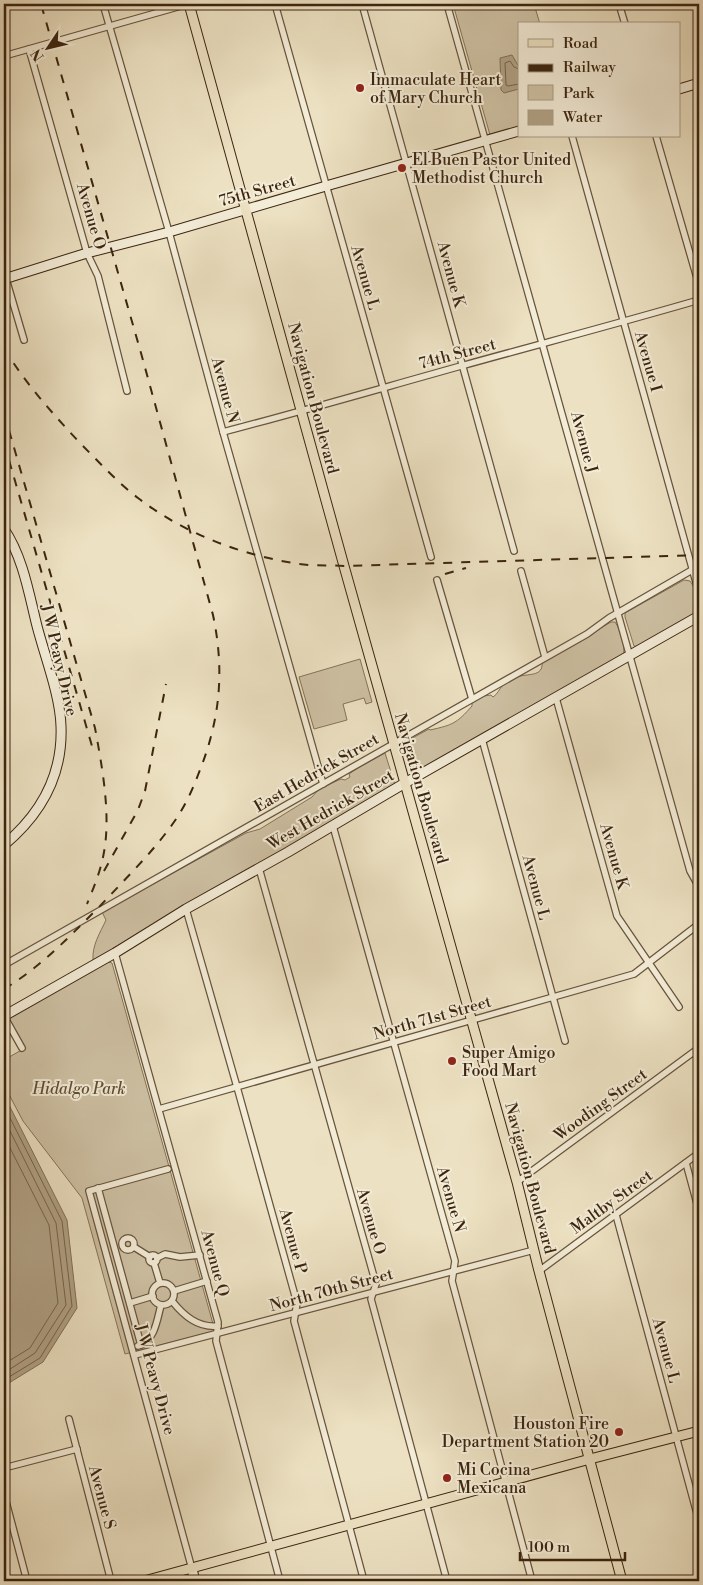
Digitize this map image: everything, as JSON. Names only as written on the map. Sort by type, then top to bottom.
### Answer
[{"type":"main road","name":"Navigation Boulevard","points":[[189,4],[517,1182],[622,1581]]},
{"type":"main road","points":[[144,1581],[699,1431]]},
{"type":"street","name":"Avenue N","points":[[103,4],[169,232],[223,432],[323,784]]},
{"type":"street","points":[[4,56],[189,4]]},
{"type":"street","name":"Avenue L","points":[[275,4],[431,557]]},
{"type":"street","name":"Avenue K","points":[[362,4],[514,551]]},
{"type":"street","name":"Avenue J","points":[[447,4],[544,344],[690,871],[699,887]]},
{"type":"street","points":[[620,4],[624,22]]},
{"type":"street","name":"Avenue O","points":[[29,49],[87,253],[98,276],[127,392]]},
{"type":"street","points":[[680,89],[699,83]]},
{"type":"street","name":"75th Street","points":[[4,276],[169,232],[485,140],[518,132]]},
{"type":"street","name":"Avenue I","points":[[573,138],[699,593]]},
{"type":"street","points":[[657,138],[699,286]]},
{"type":"street","points":[[4,276],[24,340]]},
{"type":"street","name":"74th Street","points":[[223,432],[302,412],[463,365],[699,300]]},
{"type":"street","name":"J W Peavy Drive","points":[[4,529],[18,556],[28,588],[57,698],[61,725],[60,747],[51,786],[33,815],[4,845]]},
{"type":"street","name":"East Hedrick Street","points":[[4,965],[587,634],[619,612],[692,570]]},
{"type":"street","points":[[521,571],[544,657]]},
{"type":"street","points":[[437,580],[472,699]]},
{"type":"street","name":"West Hedrick Street","points":[[4,1016],[115,953],[186,909],[699,616]]},
{"type":"street","name":"Avenue K","points":[[556,698],[617,916],[678,1007]]},
{"type":"street","name":"Avenue L","points":[[482,739],[565,1041]]},
{"type":"street","name":"Avenue N","points":[[333,826],[455,1261],[452,1280],[532,1581]]},
{"type":"street","name":"Avenue O","points":[[259,868],[376,1284],[371,1299],[447,1581]]},
{"type":"street","name":"Avenue P","points":[[186,909],[297,1303],[294,1321],[364,1581]]},
{"type":"street","name":"North 71st Street","points":[[159,1109],[634,974],[699,924]]},
{"type":"street","name":"Avenue Q","points":[[115,953],[218,1322],[216,1341],[280,1581]]},
{"type":"street","points":[[4,1016],[22,1048]]},
{"type":"street","name":"Wooding Street","points":[[517,1182],[699,1048]]},
{"type":"street","name":"Maltby Street","points":[[539,1271],[699,1153]]},
{"type":"street","points":[[686,1163],[699,1211]]},
{"type":"street","points":[[141,1345],[98,1188],[168,1169]]},
{"type":"street","name":"J W Peavy Drive","points":[[98,1188],[89,1191],[90,1198],[133,1348],[192,1569]]},
{"type":"street","name":"Avenue L","points":[[616,1215],[699,1521]]},
{"type":"street","points":[[134,1247],[150,1257],[154,1255],[160,1284]]},
{"type":"street","name":"North 70th Street","points":[[134,1355],[534,1250]]},
{"type":"street","points":[[156,1261],[165,1254],[180,1257],[200,1255]]},
{"type":"street","points":[[174,1291],[207,1281]]},
{"type":"street","points":[[160,1284],[170,1285],[174,1291],[172,1301],[166,1305],[156,1302],[153,1296],[154,1289],[160,1284]]},
{"type":"street","points":[[130,1303],[153,1296]]},
{"type":"street","points":[[172,1301],[192,1321],[211,1327],[218,1326]]},
{"type":"street","points":[[133,1348],[144,1344],[153,1332],[161,1305]]},
{"type":"street","name":"Avenue S","points":[[69,1419],[111,1581]]},
{"type":"street","points":[[4,1468],[77,1449]]},
{"type":"street","points":[[4,1494],[27,1581]]},
{"type":"street","points":[[192,1569],[195,1581]]},
{"type":"green space","points":[[453,4],[534,4],[539,22],[518,22],[518,127],[490,135]]},
{"type":"green space","points":[[684,580],[690,581],[696,593],[698,612],[696,615],[639,647],[634,646],[625,613]]},
{"type":"green space","points":[[611,622],[615,622],[621,634],[624,649],[623,657],[419,773],[415,772],[407,741],[429,729],[449,725],[458,720],[472,706],[472,703],[484,696],[491,695],[493,697],[503,685],[514,679],[537,673],[542,667],[542,662]]},
{"type":"green space","points":[[360,659],[372,702],[366,704],[364,698],[343,704],[347,720],[314,729],[299,677]]},
{"type":"green space","points":[[385,753],[395,785],[393,788],[93,960],[95,944],[106,920],[102,912],[246,833],[260,829],[312,797],[319,789],[341,779],[345,780],[350,777],[349,774]]},
{"type":"green space","name":"Hidalgo Park","points":[[106,961],[112,963],[215,1331],[125,1354],[82,1198],[23,1121],[4,1085],[4,1060],[25,1048],[8,1017]]},
{"type":"water","points":[[512,55],[518,65],[518,89],[504,93],[501,90],[500,58]]},
{"type":"water","points":[[4,1095],[67,1220],[77,1308],[43,1362],[4,1386]]},
{"type":"railway","points":[[4,989],[43,961],[78,928],[139,865],[174,822],[196,781],[205,755],[216,716],[219,676],[219,656],[213,615],[141,353],[41,4]]},
{"type":"railway","points":[[4,348],[30,386],[49,409],[108,472],[130,492],[175,522],[235,549],[299,564],[344,566],[699,555]]},
{"type":"railway","points":[[4,413],[95,728],[105,790],[107,822],[101,865],[87,904]]},
{"type":"railway","points":[[4,443],[94,753]]},
{"type":"railway","points":[[445,574],[466,568]]},
{"type":"railway","points":[[104,871],[138,810],[145,791],[166,684]]},
{"type":"place","name":"Immaculate Heart of Mary Church","points":[[360,88]]},
{"type":"place","name":"El Buen Pastor United Methodist Church","points":[[402,168]]},
{"type":"place","name":"Super Amigo Food Mart","points":[[452,1061]]},
{"type":"place","name":"Houston Fire Department Station 20","points":[[619,1432]]},
{"type":"place","name":"Mi Cocina Mexicana","points":[[447,1478]]}]
